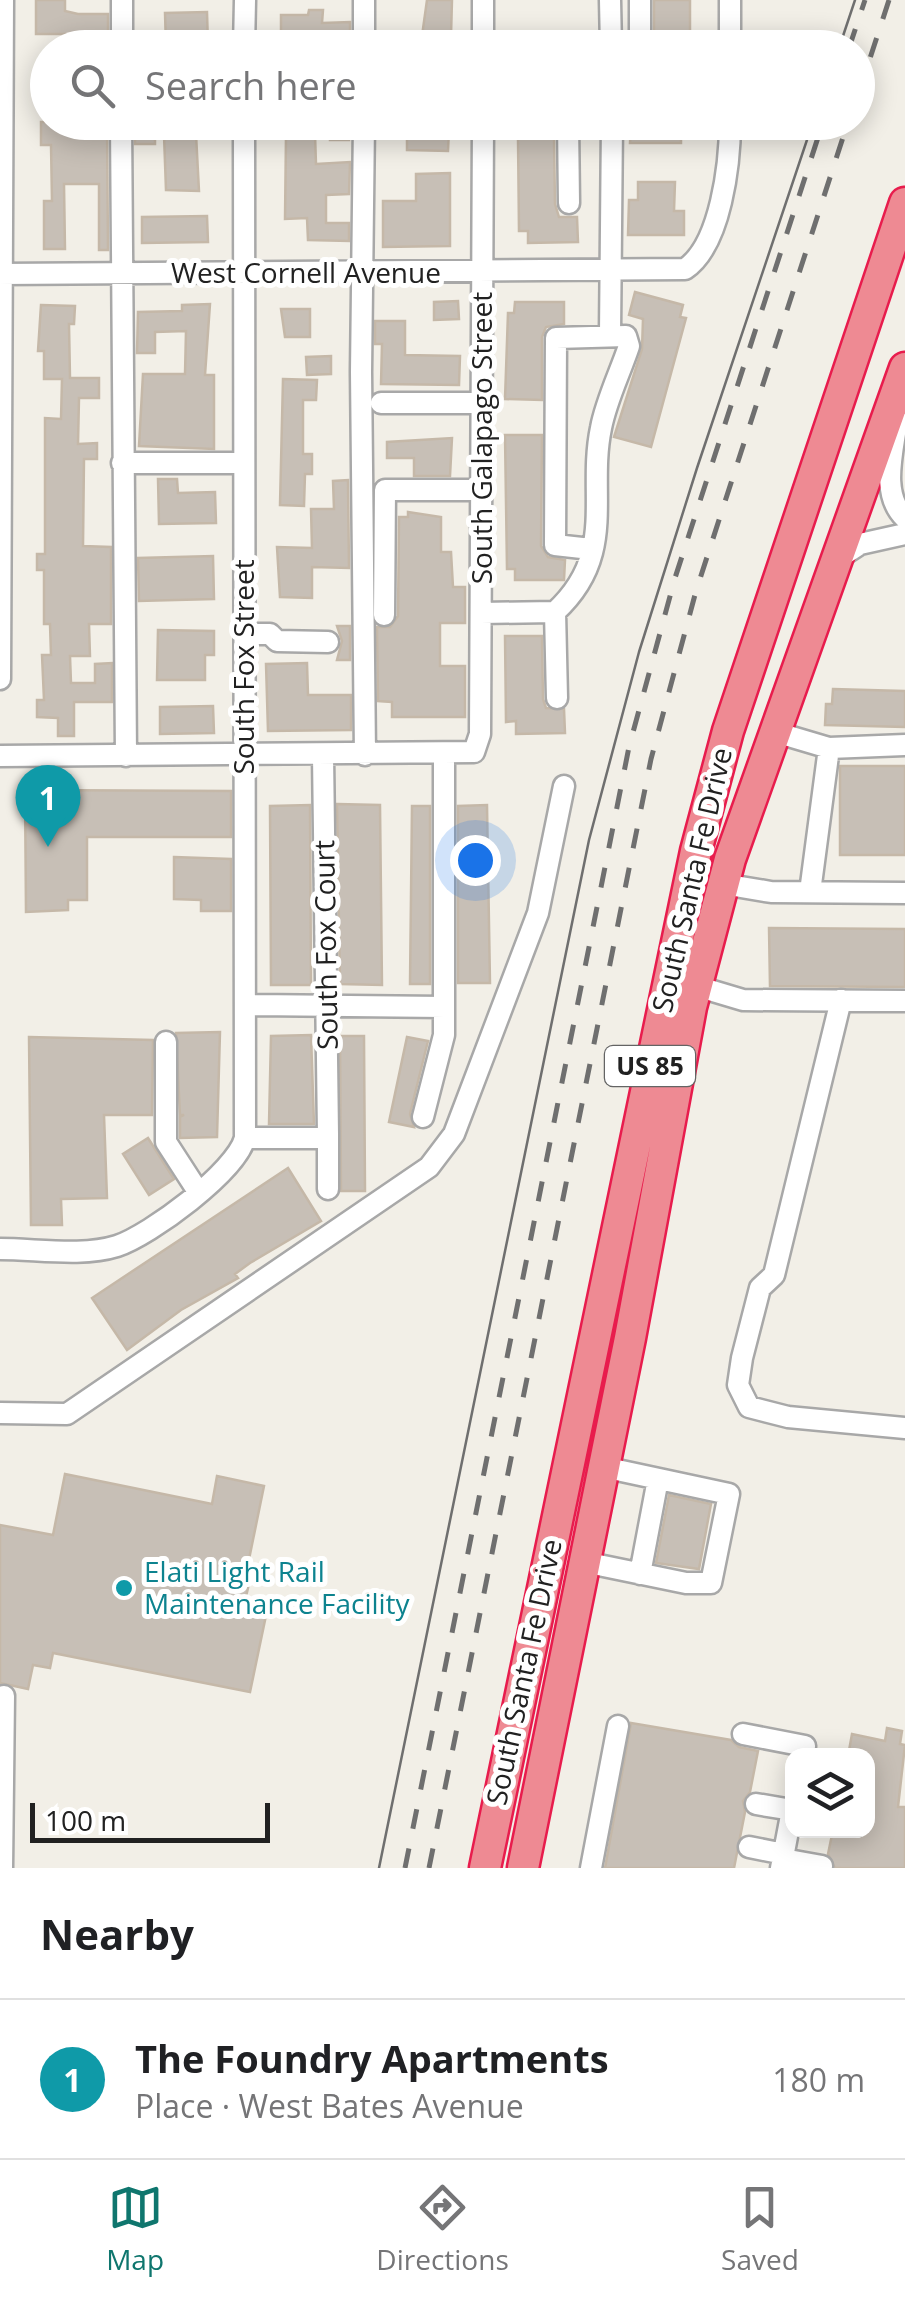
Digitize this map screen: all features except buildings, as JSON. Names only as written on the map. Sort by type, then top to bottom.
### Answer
[{"type":"highway","name":"South Santa Fe Drive","points":[[485,1868],[696,852],[728,731],[905,204]]},
{"type":"highway","name":"South Santa Fe Drive","points":[[523,1868],[696,986],[723,884],[904,372]]},
{"type":"street","points":[[0,678],[3,0]]},
{"type":"street","points":[[122,0],[122,30]]},
{"type":"street","points":[[244,30],[245,0]]},
{"type":"street","points":[[364,0],[364,30]]},
{"type":"street","points":[[484,0],[484,30]]},
{"type":"street","points":[[610,0],[611,30]]},
{"type":"street","points":[[640,0],[640,30]]},
{"type":"street","points":[[730,0],[730,30]]},
{"type":"street","points":[[121,140],[126,756]]},
{"type":"street","name":"South Fox Street","points":[[244,140],[246,1138]]},
{"type":"street","points":[[364,140],[365,755]]},
{"type":"street","name":"South Galapago Street","points":[[444,755],[474,752],[480,734],[483,140]]},
{"type":"street","points":[[568,140],[569,204]]},
{"type":"street","points":[[610,334],[612,140]]},
{"type":"street","name":"West Cornell Avenue","points":[[0,274],[685,269],[696,262],[716,218],[727,140]]},
{"type":"street","points":[[481,613],[555,612],[575,593],[600,523],[600,430],[629,346],[626,336],[556,338],[555,545],[590,548]]},
{"type":"street","points":[[904,372],[890,477],[893,506],[905,518]]},
{"type":"street","points":[[381,402],[482,403]]},
{"type":"street","points":[[122,463],[243,463]]},
{"type":"street","points":[[384,615],[385,490],[482,490]]},
{"type":"street","points":[[835,560],[860,544],[905,534]]},
{"type":"street","points":[[555,612],[557,698]]},
{"type":"street","points":[[244,634],[270,634],[278,641],[328,642]]},
{"type":"street","points":[[775,732],[829,748],[905,746]]},
{"type":"street","points":[[810,892],[829,748]]},
{"type":"street","name":"South Fox Court","points":[[322,755],[328,1190]]},
{"type":"street","points":[[0,756],[444,755],[444,1035],[423,1117]]},
{"type":"street","points":[[0,1413],[67,1414],[429,1167],[454,1134],[538,913],[564,786]]},
{"type":"street","points":[[723,884],[810,892],[905,893]]},
{"type":"street","points":[[696,986],[743,1000],[905,1001]]},
{"type":"street","points":[[840,1000],[774,1275],[760,1288],[738,1385],[749,1407],[788,1418],[905,1428]]},
{"type":"street","points":[[246,1006],[444,1007]]},
{"type":"street","points":[[166,1042],[166,1142],[200,1192]]},
{"type":"street","points":[[0,1249],[93,1250],[118,1246],[230,1169],[246,1138],[319,1138],[328,1134]]},
{"type":"street","points":[[584,1562],[686,1584],[711,1583],[729,1494],[604,1467]]},
{"type":"street","points":[[640,1574],[658,1478]]},
{"type":"street","points":[[2,1868],[4,1696]]},
{"type":"street","points":[[590,1868],[618,1726]]},
{"type":"street","points":[[743,1734],[806,1748]]},
{"type":"street","points":[[756,1804],[785,1809]]},
{"type":"street","points":[[749,1847],[783,1860],[822,1866]]},
{"type":"tram line","points":[[845,30],[855,0]]},
{"type":"tram line","points":[[379,1868],[589,840],[639,652],[807,140]]},
{"type":"railway","points":[[855,30],[865,0]]},
{"type":"railway","points":[[875,43],[889,0]]},
{"type":"railway","points":[[405,1868],[629,747],[675,578],[817,140]]},
{"type":"railway","points":[[429,1868],[651,759],[696,591],[842,140]]},
{"type":"place","name":"The Foundry Apartments","points":[[48,847]]},
{"type":"place","name":"Elati Light Rail Maintenance Facility","points":[[124,1588]]}]
